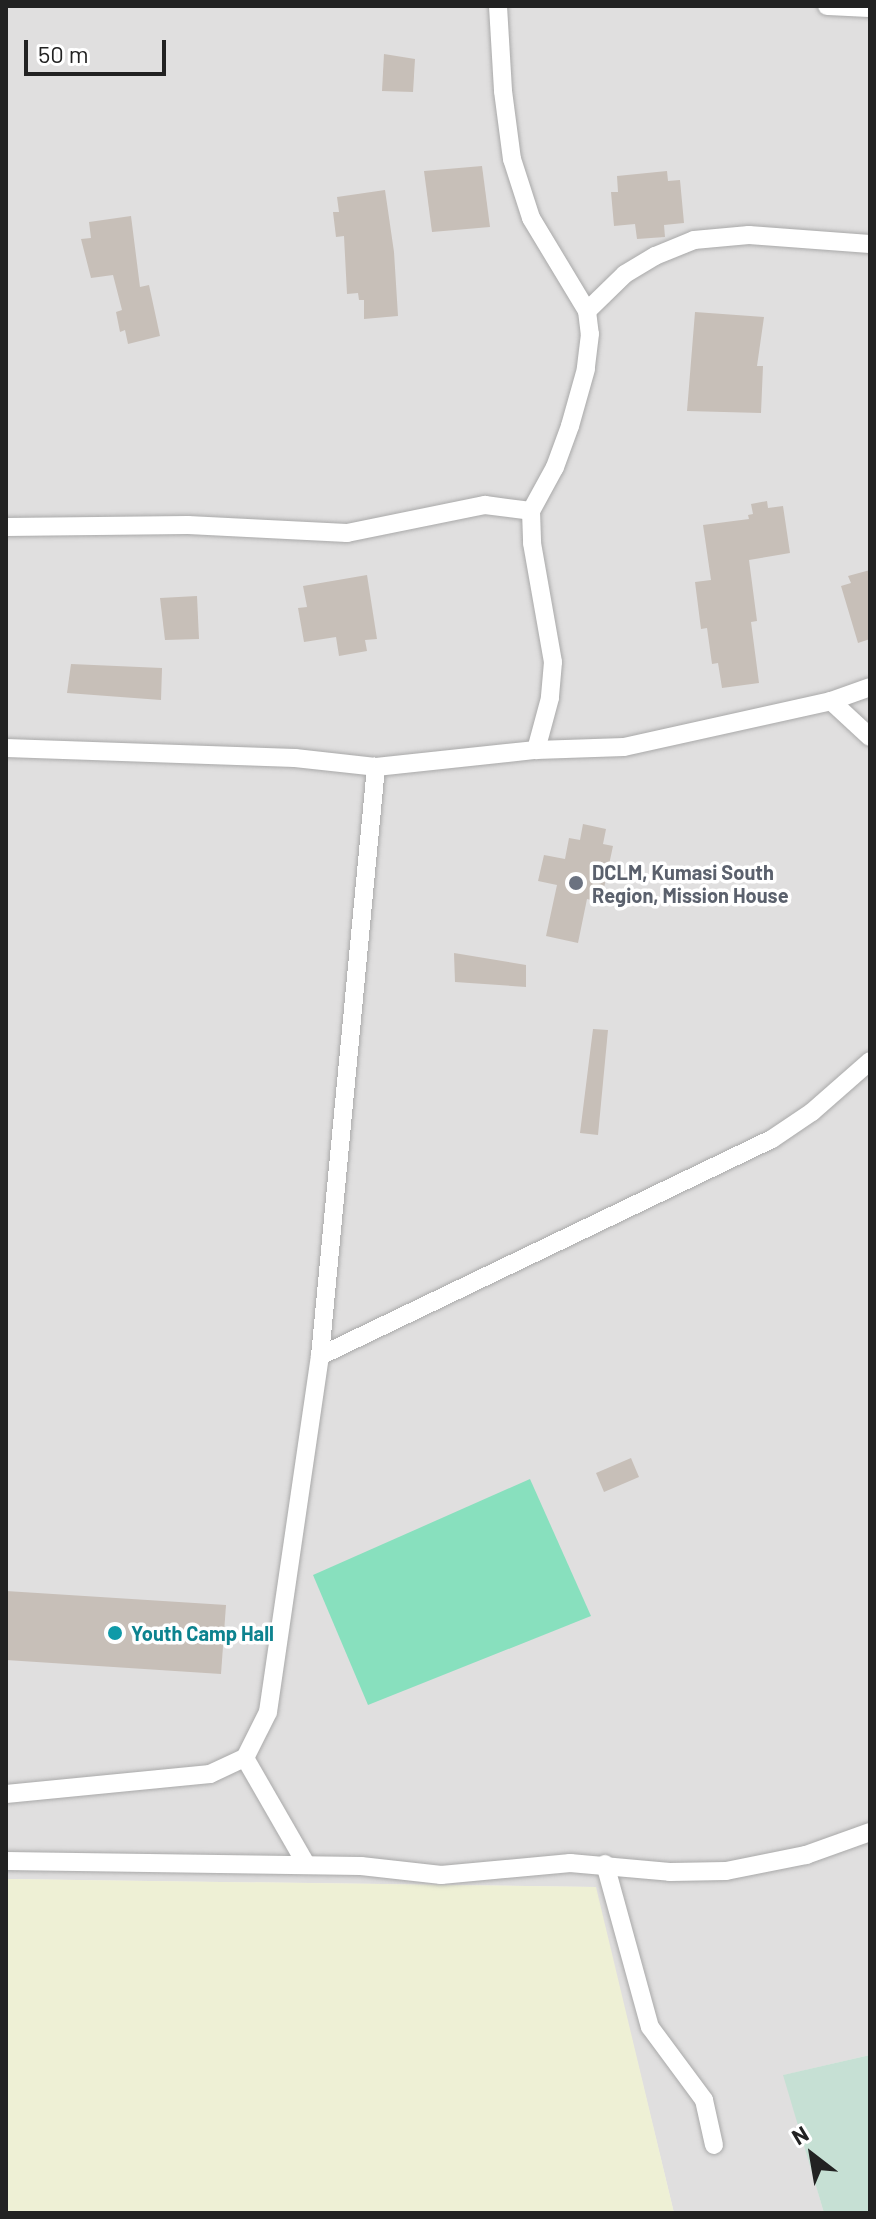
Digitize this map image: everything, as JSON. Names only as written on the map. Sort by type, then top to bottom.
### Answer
[{"type":"street","points":[[498,6],[503,91],[512,159],[531,218],[587,311],[590,334],[582,384],[555,467],[531,511],[532,543],[553,662],[550,698],[536,750]]},
{"type":"street","points":[[827,6],[870,8]]},
{"type":"street","points":[[587,311],[625,274],[655,256],[694,240],[749,235],[870,244]]},
{"type":"street","points":[[6,527],[188,525],[347,533],[485,505],[531,511]]},
{"type":"street","points":[[6,748],[295,758],[376,767],[536,750],[624,747],[831,701],[870,687]]},
{"type":"street","points":[[831,701],[870,737]]},
{"type":"street","points":[[6,1794],[210,1774],[245,1758],[268,1712],[320,1356],[376,767]]},
{"type":"street","points":[[320,1356],[772,1139],[812,1112],[870,1061]]},
{"type":"street","points":[[245,1758],[306,1864]]},
{"type":"street","points":[[6,1861],[306,1864],[361,1866],[441,1875],[570,1863],[670,1872],[726,1871],[806,1855],[870,1832]]},
{"type":"street","points":[[605,1864],[650,2027],[704,2100],[714,2145]]},
{"type":"shaded area","points":[[6,6],[870,6],[870,2055],[784,2075],[824,2213],[674,2213],[595,1887],[6,1879]]},
{"type":"green space","points":[[530,1479],[591,1616],[368,1705],[313,1575]]},
{"type":"green space","points":[[6,1879],[596,1887],[674,2213],[6,2213]]},
{"type":"green space","points":[[870,2055],[870,2213],[824,2213],[783,2075]]},
{"type":"building","points":[[384,54],[415,59],[413,92],[382,91]]},
{"type":"building","points":[[482,166],[490,227],[432,232],[424,171]]},
{"type":"building","points":[[667,171],[668,181],[680,180],[684,223],[664,225],[665,237],[637,239],[635,224],[614,226],[611,192],[618,192],[617,176]]},
{"type":"building","points":[[385,190],[394,252],[398,316],[364,319],[364,300],[359,300],[358,293],[347,294],[344,236],[336,237],[333,212],[339,212],[337,197]]},
{"type":"building","points":[[131,216],[140,287],[149,285],[160,336],[128,344],[125,330],[120,332],[116,312],[122,310],[113,275],[91,278],[81,239],[91,238],[89,222]]},
{"type":"building","points":[[695,312],[764,317],[757,366],[763,366],[761,413],[687,411]]},
{"type":"building","points":[[767,501],[768,508],[783,506],[790,553],[749,560],[757,621],[751,622],[759,683],[722,688],[718,663],[712,664],[707,628],[701,629],[695,582],[711,580],[703,525],[749,519],[748,515],[753,514],[751,504]]},
{"type":"building","points":[[870,570],[870,639],[858,643],[841,586],[851,583],[848,576]]},
{"type":"building","points":[[367,575],[377,639],[365,640],[367,651],[339,656],[336,637],[304,642],[298,608],[307,607],[303,586]]},
{"type":"building","points":[[197,596],[199,639],[165,640],[160,598]]},
{"type":"building","points":[[71,664],[162,668],[161,700],[67,693]]},
{"type":"building","name":"DCLM, Kumasi South Region, Mission House","points":[[583,824],[606,829],[603,844],[613,846],[601,902],[587,899],[578,943],[546,936],[557,885],[538,881],[544,855],[565,859],[569,838],[580,840]]},
{"type":"building","points":[[454,953],[526,965],[526,987],[455,982]]},
{"type":"building","points":[[593,1029],[608,1030],[598,1135],[580,1133]]},
{"type":"building","points":[[631,1458],[639,1477],[604,1492],[596,1473]]},
{"type":"building","name":"Youth Camp Hall","points":[[6,1591],[226,1605],[221,1674],[6,1660]]},
{"type":"place","name":"DCLM, Kumasi South Region, Mission House","points":[[576,883]]},
{"type":"place","name":"Youth Camp Hall","points":[[115,1633]]}]
